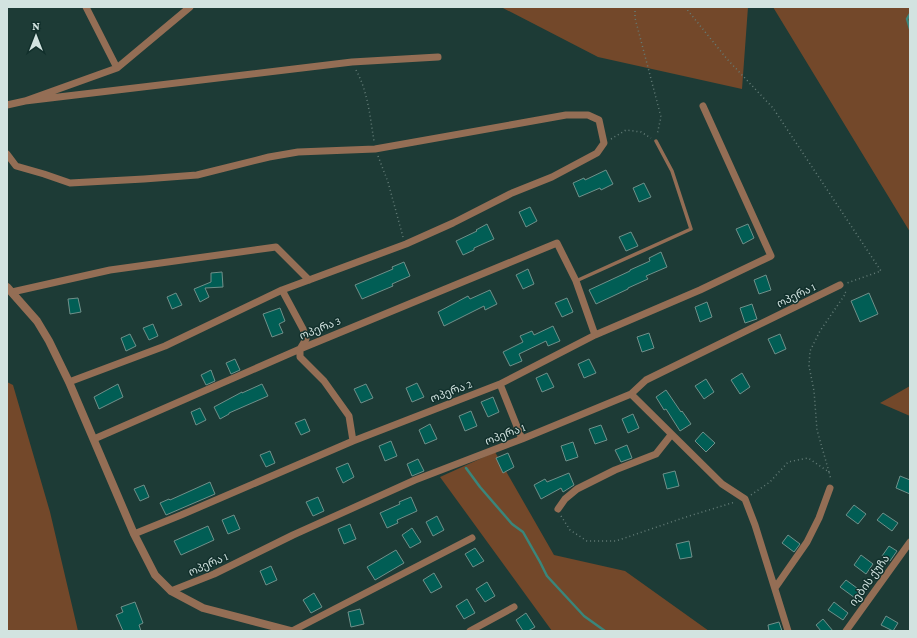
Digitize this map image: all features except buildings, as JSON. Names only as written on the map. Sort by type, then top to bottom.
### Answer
[{"type":"street","points":[[86,7],[117,68]]},
{"type":"street","points":[[25,101],[117,68],[190,7]]},
{"type":"street","points":[[7,105],[25,101],[352,62],[438,57]]},
{"type":"street","name":"ოპერა 2","points":[[134,534],[353,442],[500,384],[595,335],[700,290],[771,256],[703,106]]},
{"type":"street","points":[[7,154],[16,166],[44,174],[70,184],[197,175],[269,157],[298,152],[375,149],[566,115],[588,115],[599,120],[604,143],[597,153],[552,176],[512,193],[453,223],[406,244],[282,290],[165,346],[69,382]]},
{"type":"street","name":"ოპერა 3","points":[[94,439],[300,349],[557,243],[576,281]]},
{"type":"street","points":[[9,289],[110,270],[276,247],[309,280]]},
{"type":"street","points":[[576,281],[595,335]]},
{"type":"street","name":"ოპერა 1","points":[[171,591],[214,574],[293,535],[415,480],[522,439],[631,394],[646,380],[840,285]]},
{"type":"street","points":[[9,289],[37,321],[49,341],[69,382],[134,534],[155,575],[171,591],[203,608],[291,631],[472,538]]},
{"type":"street","points":[[282,290],[303,329],[306,339],[300,349],[300,357],[324,381],[349,416],[353,442]]},
{"type":"street","points":[[500,384],[522,439]]},
{"type":"street","points":[[631,394],[722,484],[745,499],[755,525],[788,631]]},
{"type":"street","points":[[558,509],[565,499],[577,489],[615,470],[656,454],[671,435]]},
{"type":"street","points":[[775,588],[807,542],[819,518],[830,488]]},
{"type":"street","name":"იების ქუჩა","points":[[846,631],[910,542]]},
{"type":"street","points":[[470,631],[514,607]]},
{"type":"lane","points":[[576,281],[691,229],[672,171],[656,141]]},
{"type":"path","points":[[604,143],[626,130],[641,132],[656,141],[661,117],[636,18],[635,7]]},
{"type":"path","points":[[685,7],[727,58],[773,108],[881,271],[840,285],[846,293],[820,331],[810,351],[809,366],[814,391],[817,430],[829,472],[830,488]]},
{"type":"path","points":[[558,509],[570,530],[587,541],[616,541],[745,499],[770,482],[788,462],[808,458],[829,472]]},
{"type":"shaded area","points":[[501,7],[748,7],[742,89],[598,57]]},
{"type":"shaded area","points":[[773,7],[910,7],[910,232]]},
{"type":"shaded area","points":[[7,382],[13,385],[50,512],[78,631],[7,631]]},
{"type":"shaded area","points":[[910,386],[910,416],[880,403]]},
{"type":"shaded area","points":[[495,452],[554,555],[625,571],[709,631],[552,631],[440,477]]},
{"type":"waterway","points":[[910,14],[907,19],[910,29]]},
{"type":"waterway","points":[[466,468],[480,487],[512,524],[523,532],[547,576],[584,616],[605,631]]}]
